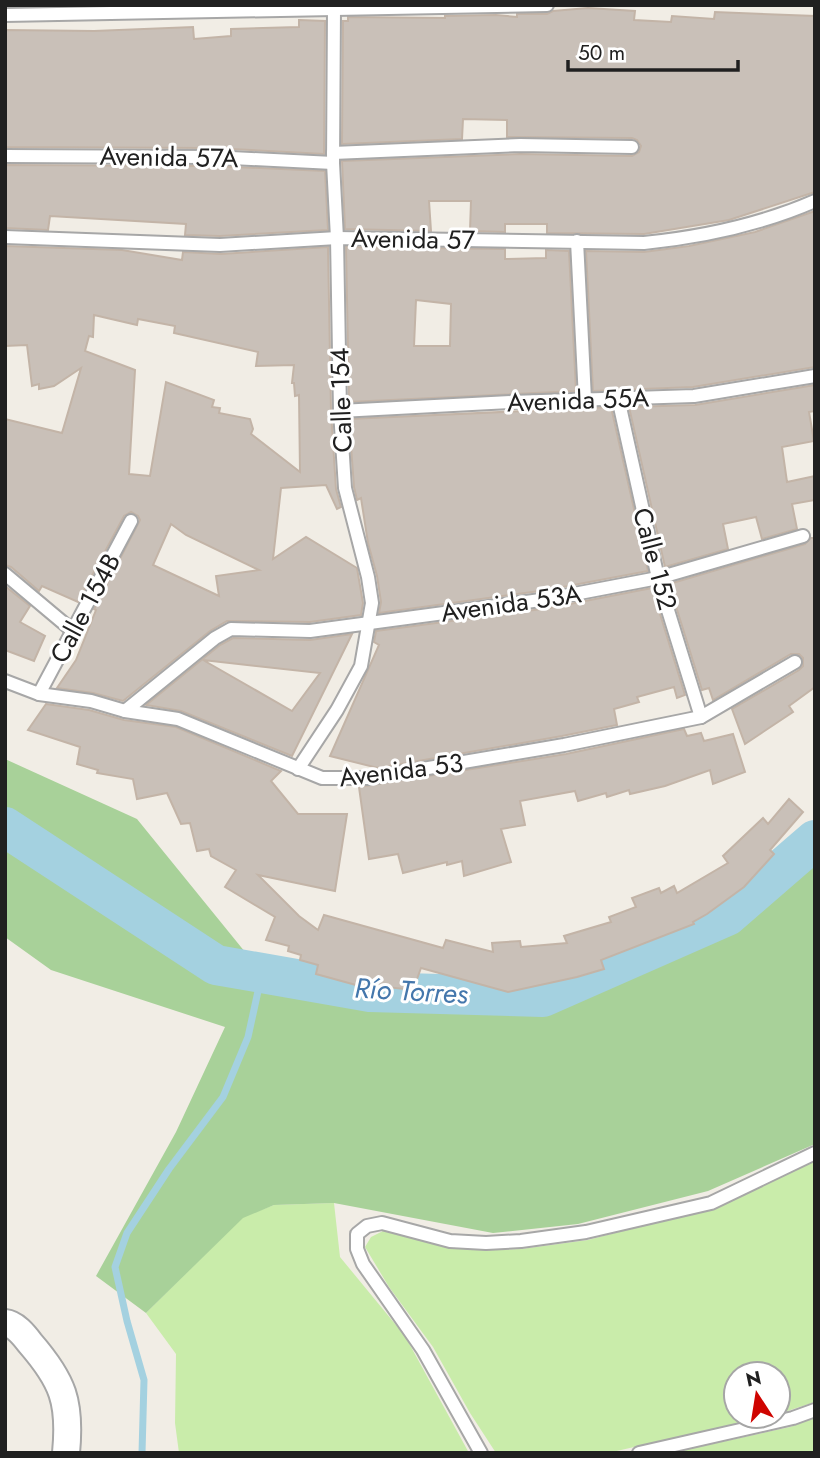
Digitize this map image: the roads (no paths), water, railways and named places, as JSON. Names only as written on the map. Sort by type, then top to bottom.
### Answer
[{"type":"street","points":[[5,1323],[11,1324],[29,1341],[56,1374],[66,1402],[66,1453]]},
{"type":"lane","points":[[5,15],[547,5]]},
{"type":"lane","name":"Calle 154","points":[[298,769],[353,685],[361,666],[372,603],[345,488],[340,411],[333,158],[334,9]]},
{"type":"lane","name":"Avenida 57A","points":[[5,156],[333,158],[520,145],[632,147]]},
{"type":"lane","name":"Avenida 57","points":[[5,237],[220,245],[337,238],[644,243],[736,229],[815,201]]},
{"type":"lane","points":[[577,241],[585,399]]},
{"type":"lane","name":"Avenida 55A","points":[[340,411],[694,396],[815,376]]},
{"type":"lane","name":"Calle 152","points":[[618,398],[658,578],[701,717]]},
{"type":"lane","name":"Calle 154B","points":[[39,694],[131,521]]},
{"type":"lane","name":"Avenida 53A","points":[[125,711],[215,638],[231,629],[310,631],[548,599],[658,578],[803,536]]},
{"type":"lane","points":[[5,574],[73,631]]},
{"type":"lane","name":"Avenida 53","points":[[5,681],[39,694],[91,701],[125,711],[178,719],[322,778],[369,778],[538,750],[701,717],[795,662]]},
{"type":"lane","points":[[481,1453],[423,1350],[363,1264],[357,1250],[357,1234],[367,1226],[382,1223],[450,1241],[486,1244],[586,1232],[711,1203],[815,1153]]},
{"type":"lane","points":[[639,1453],[793,1418],[815,1410]]},
{"type":"waterway","name":"Río Torres","points":[[5,827],[216,965],[370,992],[543,997],[727,916],[815,840]]},
{"type":"waterway","points":[[142,1453],[144,1380],[115,1267],[127,1233],[169,1169],[223,1097],[248,1037],[262,973]]}]
